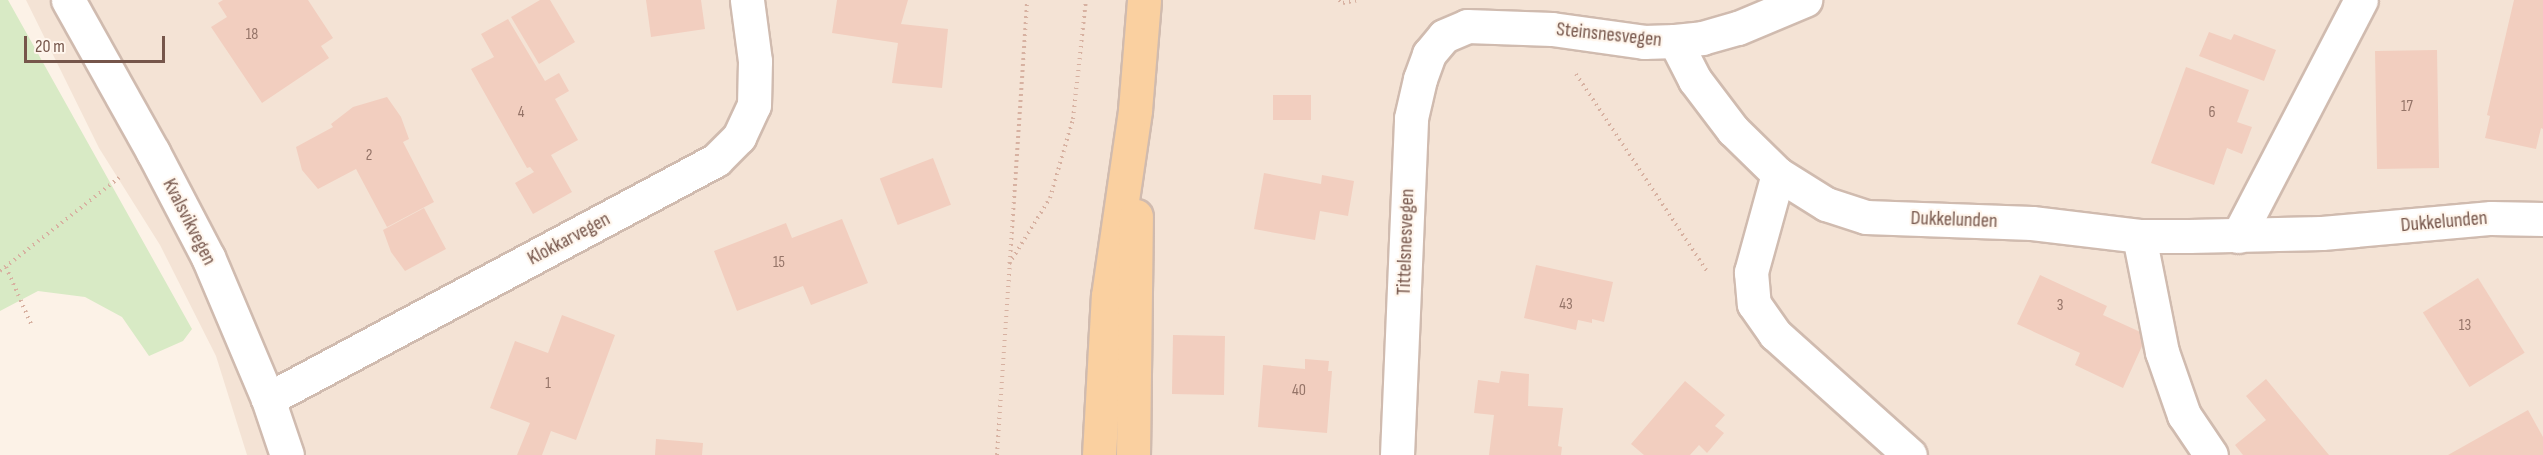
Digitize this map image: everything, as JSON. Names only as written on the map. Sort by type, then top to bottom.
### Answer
[{"type":"main road","points":[[1100,455],[1108,296],[1135,110],[1144,0]]},
{"type":"main road","points":[[1133,455],[1137,295],[1135,110]]},
{"type":"street","name":"Kvalsvikvegen","points":[[68,0],[153,152],[208,257],[268,399],[287,455]]},
{"type":"street","name":"Klokkarvegen","points":[[268,399],[716,160],[739,137],[754,105],[755,61],[747,0]]},
{"type":"street","name":"Steinsnesvegen","points":[[1444,36],[1467,26],[1552,29],[1644,42],[1702,39],[1738,28],[1805,0]]},
{"type":"street","points":[[2238,236],[2361,0]]},
{"type":"street","name":"Tittelsnesvegen","points":[[1397,455],[1411,118],[1420,79],[1429,54],[1444,36]]},
{"type":"street","name":"Dukkelunden","points":[[1674,41],[1695,80],[1733,130],[1778,174],[1826,204],[1866,217],[2032,224],[2139,236],[2322,233],[2491,218],[2543,219]]},
{"type":"street","points":[[1778,174],[1751,272],[1754,304],[1774,334],[1910,455]]},
{"type":"street","points":[[2139,236],[2162,352],[2184,415],[2211,455]]},
{"type":"path","points":[[997,455],[1027,0]]},
{"type":"path","points":[[1009,264],[1050,198],[1073,119],[1086,0]]},
{"type":"path","points":[[1339,0],[1343,3],[1358,0]]},
{"type":"path","points":[[1552,29],[1566,59],[1713,280]]},
{"type":"path","points":[[0,271],[153,152]]},
{"type":"path","points":[[6,266],[31,324]]},
{"type":"shaded area","points":[[26,0],[2543,0],[2543,455],[247,455],[216,356],[160,245],[99,148]]},
{"type":"green space","points":[[0,0],[8,0],[192,329],[183,341],[149,356],[122,317],[85,297],[38,291],[0,311]]},
{"type":"building","points":[[223,0],[308,0],[333,38],[321,46],[329,58],[262,103],[211,27],[227,17],[218,3]]},
{"type":"building","points":[[540,0],[550,0],[575,42],[539,64],[511,17]]},
{"type":"building","points":[[646,0],[701,0],[705,29],[651,37]]},
{"type":"building","points":[[837,0],[908,0],[901,24],[948,29],[942,88],[892,83],[898,43],[832,33]]},
{"type":"building","points":[[2514,0],[2543,0],[2543,129],[2541,128],[2536,149],[2485,138],[2490,116],[2487,115]]},
{"type":"building","points":[[508,19],[545,81],[559,73],[569,91],[555,99],[578,140],[551,155],[572,192],[533,214],[515,183],[534,172],[530,167],[527,168],[471,69],[494,57],[481,34]]},
{"type":"building","points":[[2209,32],[2231,40],[2234,34],[2276,50],[2264,81],[2199,56]]},
{"type":"building","points":[[2437,50],[2439,168],[2377,169],[2375,51]]},
{"type":"building","points":[[2186,67],[2249,90],[2237,122],[2252,127],[2242,154],[2227,148],[2214,185],[2151,163]]},
{"type":"building","points":[[1273,95],[1311,95],[1311,120],[1273,120]]},
{"type":"building","points":[[387,97],[401,117],[409,139],[403,142],[434,202],[387,227],[356,169],[318,189],[302,170],[296,147],[333,127],[331,124],[353,107]]},
{"type":"building","points":[[933,158],[951,205],[898,225],[880,178]]},
{"type":"building","points":[[1264,173],[1321,184],[1322,175],[1354,181],[1348,216],[1320,211],[1315,240],[1254,229]]},
{"type":"building","points":[[424,208],[446,249],[405,271],[391,252],[383,230]]},
{"type":"building","points":[[842,219],[868,283],[811,305],[803,286],[737,311],[714,251],[786,223],[792,238]]},
{"type":"building","points":[[1536,265],[1613,282],[1604,322],[1592,319],[1592,323],[1578,320],[1576,330],[1524,318]]},
{"type":"building","points":[[2040,275],[2107,306],[2103,315],[2147,335],[2123,388],[2075,365],[2080,353],[2017,324]]},
{"type":"building","points":[[2478,278],[2525,353],[2470,387],[2423,312]]},
{"type":"building","points":[[562,315],[615,335],[576,440],[551,431],[542,455],[517,455],[530,423],[490,408],[515,341],[548,353]]},
{"type":"building","points":[[1173,335],[1225,336],[1224,395],[1172,394]]},
{"type":"building","points":[[1305,359],[1329,361],[1328,371],[1332,371],[1327,433],[1258,427],[1263,365],[1305,369]]},
{"type":"building","points":[[1501,371],[1529,374],[1528,406],[1563,408],[1558,446],[1562,447],[1561,455],[1489,455],[1494,415],[1474,413],[1478,380],[1499,383]]},
{"type":"building","points":[[2266,379],[2329,455],[2243,455],[2235,445],[2266,420],[2246,396]]},
{"type":"building","points":[[1685,381],[1725,415],[1715,426],[1724,433],[1707,453],[1699,445],[1690,455],[1644,455],[1631,444]]},
{"type":"building","points":[[2528,410],[2543,437],[2543,455],[2448,455]]},
{"type":"building","points":[[656,439],[703,443],[702,455],[655,455]]}]
